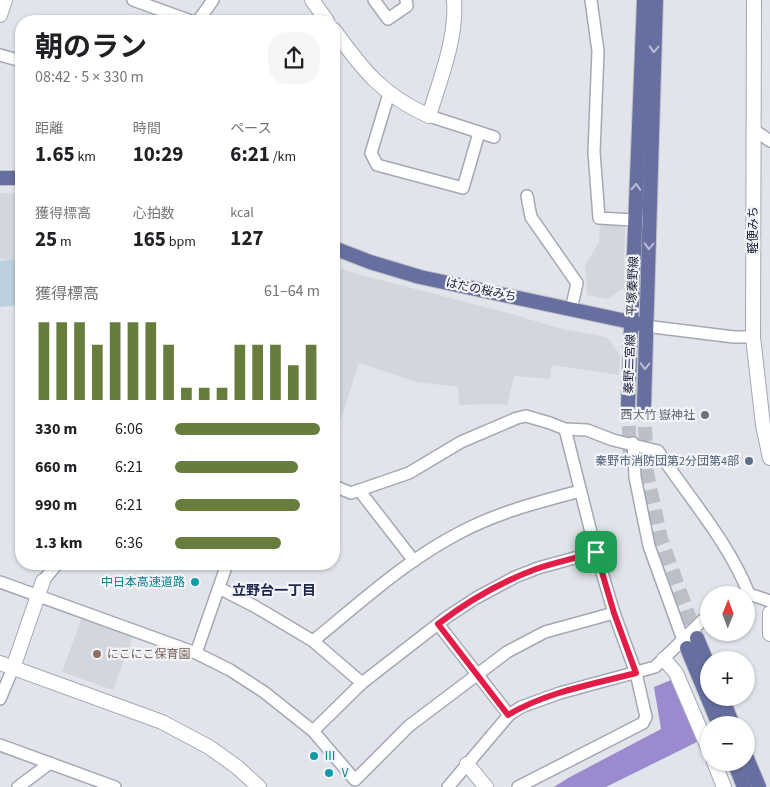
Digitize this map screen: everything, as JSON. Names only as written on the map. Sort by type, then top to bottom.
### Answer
[{"type":"main road","name":"平塚秦野線","points":[[638,324],[635,220],[644,0]]},
{"type":"main road","name":"平塚秦野線","points":[[638,324],[650,221],[656,0]]},
{"type":"main road","points":[[0,178],[15,178]]},
{"type":"main road","name":"はだの桜みち","points":[[340,250],[370,262],[420,277],[638,324]]},
{"type":"main road","name":"秦野二宮線","points":[[628,405],[638,324]]},
{"type":"main road","name":"秦野二宮線","points":[[638,324],[644,406]]},
{"type":"main road","points":[[689,642],[700,656]]},
{"type":"main road","points":[[689,642],[716,716]]},
{"type":"main road","points":[[738,771],[744,787]]},
{"type":"main road","points":[[752,771],[759,787]]},
{"type":"street","points":[[0,15],[5,0]]},
{"type":"street","points":[[133,0],[174,15]]},
{"type":"street","points":[[203,15],[214,0]]},
{"type":"street","points":[[312,0],[323,15]]},
{"type":"street","points":[[374,0],[388,19],[407,6],[406,0]]},
{"type":"street","points":[[429,116],[453,33],[454,0]]},
{"type":"street","points":[[591,0],[598,51],[594,152],[599,218],[650,221]]},
{"type":"street","name":"軽便みち","points":[[754,0],[753,337],[763,425],[770,458]]},
{"type":"street","points":[[340,38],[359,65],[402,103],[429,116],[494,137]]},
{"type":"street","points":[[0,55],[15,59]]},
{"type":"street","points":[[390,94],[371,154],[377,165],[463,188],[479,133]]},
{"type":"street","points":[[753,129],[770,141]]},
{"type":"street","points":[[527,196],[531,217],[577,283],[571,310]]},
{"type":"street","points":[[638,324],[734,337],[753,337]]},
{"type":"street","points":[[340,488],[351,493],[408,474],[461,442],[517,418],[526,416],[565,429],[587,430],[614,440],[633,443],[658,451],[731,558],[744,586]]},
{"type":"street","points":[[518,787],[643,722],[646,717],[636,673],[614,613],[596,552],[565,429]]},
{"type":"street","points":[[633,443],[635,477],[649,546],[689,642]]},
{"type":"street","points":[[359,490],[414,561]]},
{"type":"street","points":[[313,641],[414,561],[459,533],[522,506],[580,490]]},
{"type":"street","points":[[313,731],[362,684],[438,624],[476,598],[538,568],[596,552]]},
{"type":"street","points":[[0,698],[6,665],[38,595],[46,570]]},
{"type":"street","points":[[43,580],[51,570]]},
{"type":"street","points":[[196,653],[226,570]]},
{"type":"street","points":[[0,582],[196,653],[230,670],[313,731],[355,780],[410,726],[507,652],[546,632],[614,613]]},
{"type":"street","points":[[219,588],[256,607],[313,641],[362,684]]},
{"type":"street","points":[[755,597],[770,601]]},
{"type":"street","points":[[770,613],[770,634]]},
{"type":"street","points":[[438,624],[508,715]]},
{"type":"street","points":[[448,787],[508,715],[522,707],[560,693],[655,667],[689,642],[700,627]]},
{"type":"street","points":[[664,659],[676,673],[700,729]]},
{"type":"street","points":[[6,665],[162,722],[210,747],[237,767],[259,787]]},
{"type":"street","points":[[0,745],[115,787]]},
{"type":"street","points":[[18,787],[50,762]]},
{"type":"street","points":[[467,764],[486,787]]},
{"type":"street","points":[[718,771],[724,787]]},
{"type":"shaded area","points":[[0,193],[15,194],[15,260],[0,259]]},
{"type":"shaded area","points":[[600,224],[625,225],[624,288],[608,299],[587,295],[585,266],[599,244]]},
{"type":"shaded area","points":[[15,259],[15,306],[0,307],[0,261]]},
{"type":"shaded area","points":[[340,268],[558,328],[607,337],[620,355],[619,375],[552,365],[550,379],[514,376],[507,406],[500,404],[459,405],[458,387],[416,382],[359,363],[340,422]]},
{"type":"shaded area","name":"にこにこ保育園","points":[[82,617],[133,636],[113,690],[62,672]]},
{"type":"shaded area","points":[[671,680],[697,742],[606,787],[554,787],[661,729],[654,687]]},
{"type":"tunnel","points":[[628,405],[630,457]]},
{"type":"tunnel","points":[[644,406],[647,473],[661,539],[697,638]]},
{"type":"place","name":"西大竹 嶽神社","points":[[705,415]]},
{"type":"place","name":"秦野市消防団第2分団第4部","points":[[749,461]]},
{"type":"place","name":"中日本高速道路","points":[[195,582]]},
{"type":"place","name":"にこにこ保育園","points":[[97,654]]},
{"type":"place","name":"Ⅲ","points":[[314,756]]},
{"type":"place","name":"Ⅴ","points":[[329,773]]},
{"type":"district","name":"立野台一丁目","points":[[274,591]]},
{"type":"route","points":[[596,552],[614,613],[636,673],[560,693],[522,707],[508,715],[438,624],[476,598],[515,578],[538,568],[596,552]]}]
